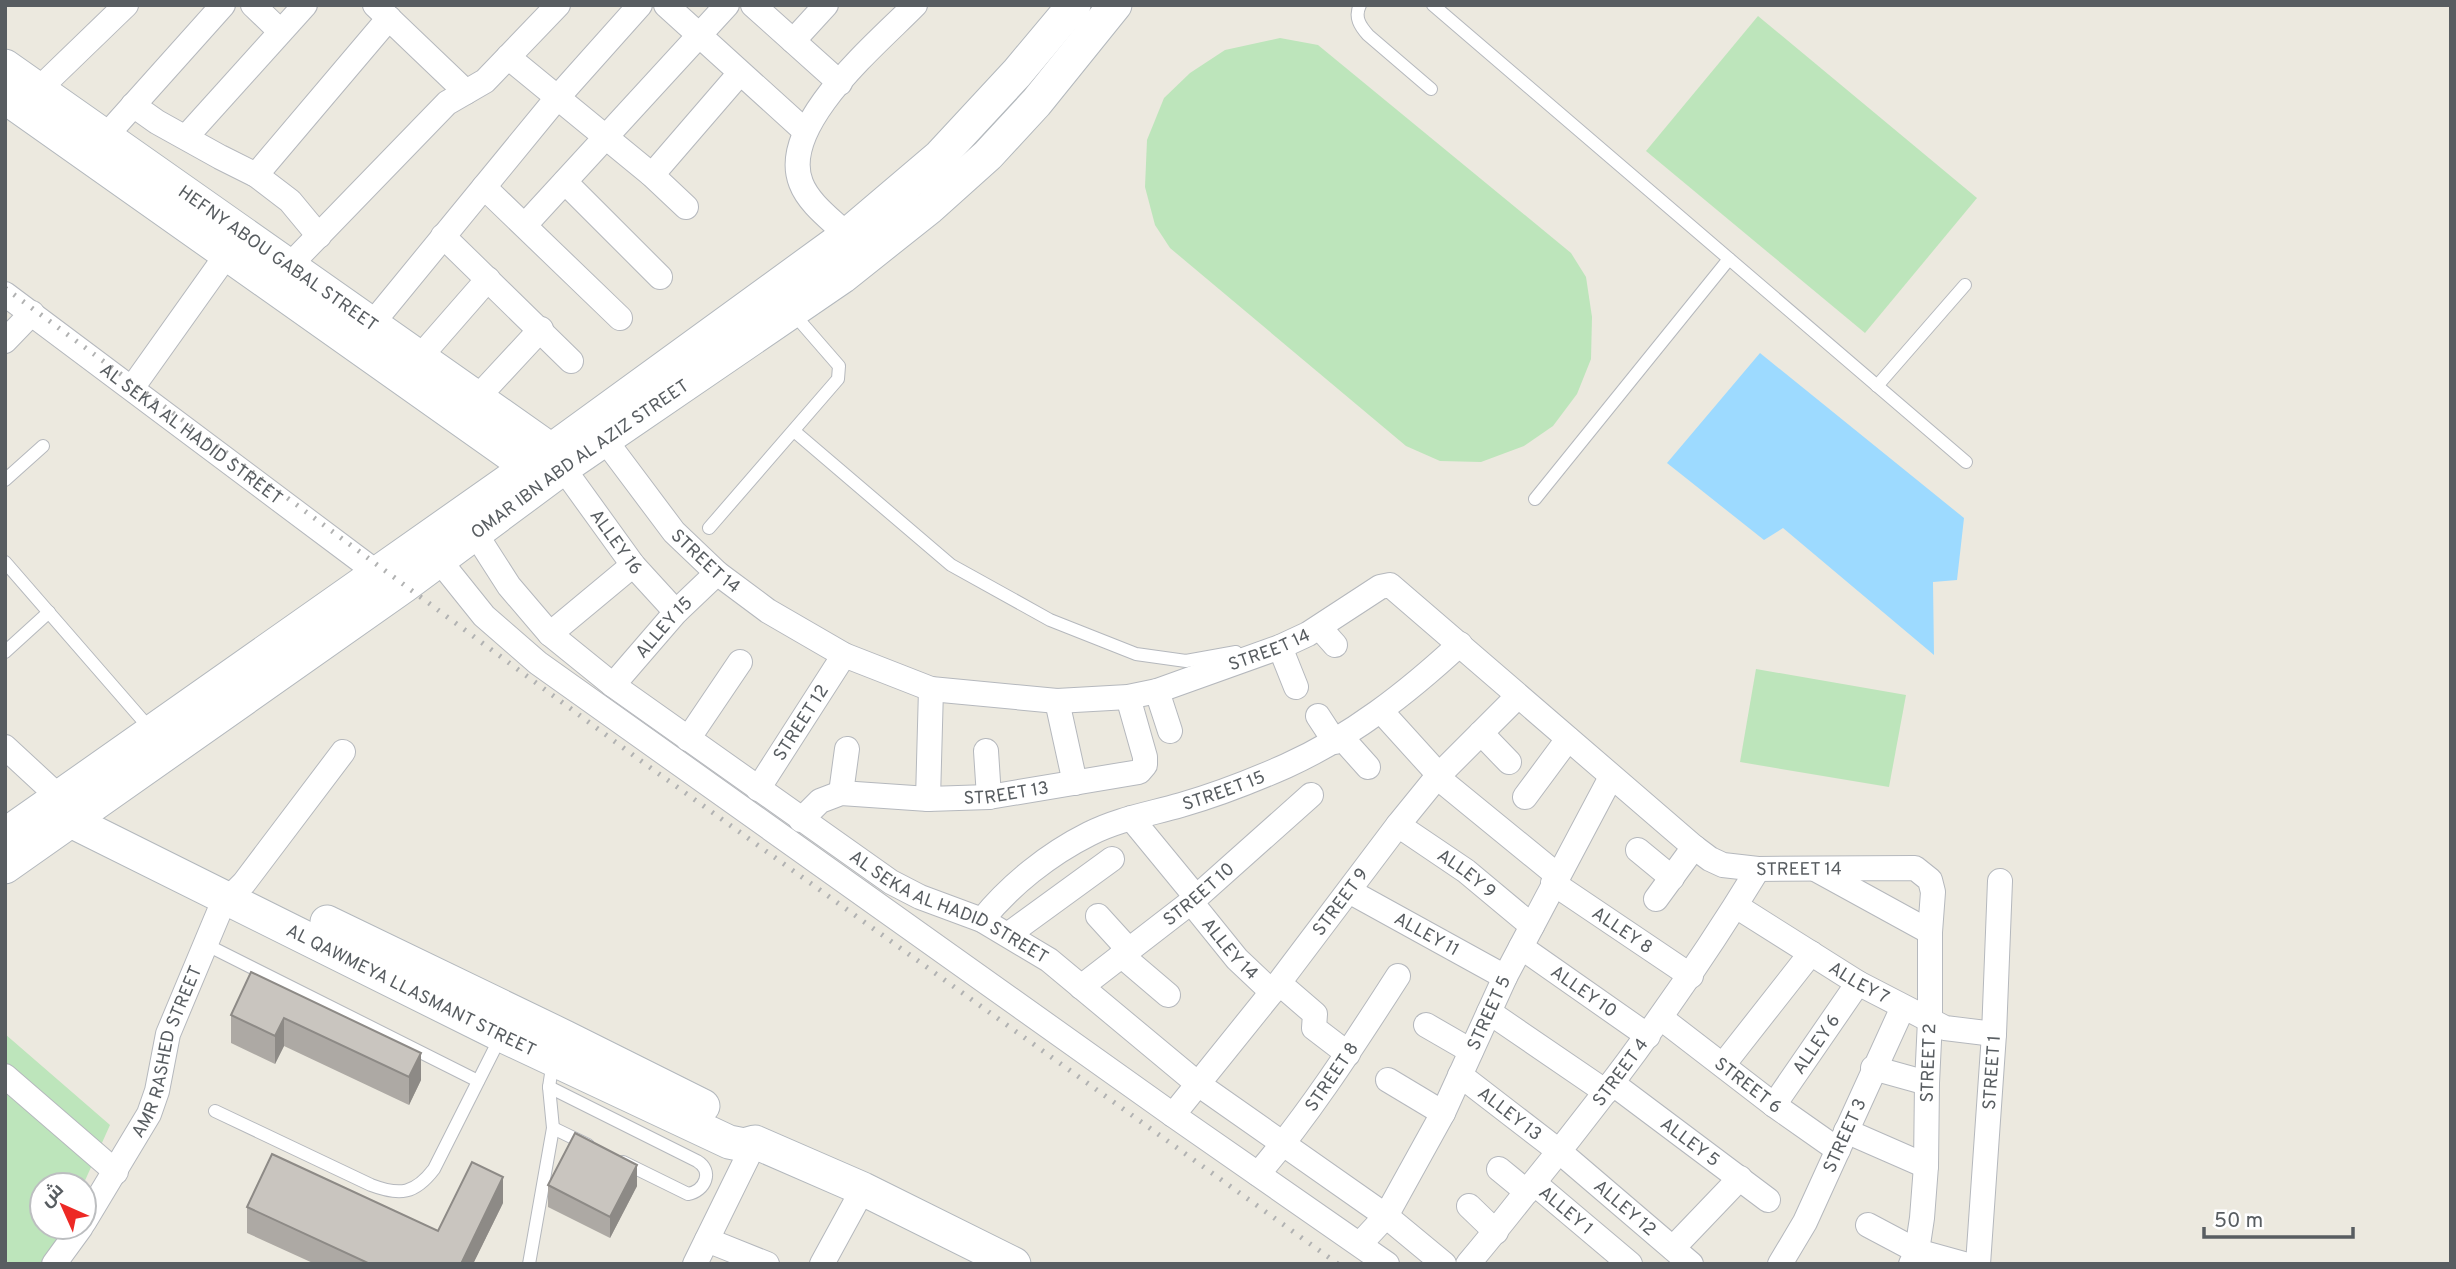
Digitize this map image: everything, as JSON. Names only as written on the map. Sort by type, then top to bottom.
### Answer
[{"type":"main road","name":"OMAR IBN ABD AL AZIZ STREET","points":[[5,835],[72,809],[356,603],[376,572],[547,461],[847,235],[940,156],[1017,73],[1093,10]]},
{"type":"main road","name":"OMAR IBN ABD AL AZIZ STREET","points":[[5,867],[72,809],[152,732],[356,603],[439,559],[475,533],[547,461],[605,440],[792,312],[886,243],[988,155],[1036,103],[1093,10]]},
{"type":"main road","name":"HEFNY ABOU GABAL STREET","points":[[5,66],[477,398],[547,461]]},
{"type":"main road","name":"HEFNY ABOU GABAL STREET","points":[[5,97],[228,253],[547,461]]},
{"type":"main road","name":"AL QAWMEYA LLASMANT STREET","points":[[72,809],[236,890],[556,1061]]},
{"type":"main road","name":"AL QAWMEYA LLASMANT STREET","points":[[236,890],[501,1035],[556,1061],[742,1124],[748,1128],[755,1142],[863,1189],[1014,1264]]},
{"type":"street","points":[[39,89],[126,5]]},
{"type":"street","points":[[104,138],[223,5]]},
{"type":"street","points":[[253,5],[280,32]]},
{"type":"street","points":[[186,137],[305,5]]},
{"type":"street","points":[[289,266],[447,103],[485,81],[558,5]]},
{"type":"street","points":[[371,325],[557,98],[640,5]]},
{"type":"street","points":[[666,5],[805,131]]},
{"type":"street","points":[[525,225],[727,5]]},
{"type":"street","points":[[753,5],[839,83]]},
{"type":"street","points":[[793,41],[826,5]]},
{"type":"street","points":[[847,235],[810,198],[800,182],[797,164],[805,131],[825,99],[915,5]]},
{"type":"street","points":[[256,175],[382,12],[466,92]]},
{"type":"street","points":[[508,57],[652,175],[686,208]]},
{"type":"street","points":[[652,175],[740,73]]},
{"type":"street","points":[[133,105],[157,122],[256,175],[290,201],[319,236]]},
{"type":"street","points":[[565,181],[660,277]]},
{"type":"street","points":[[484,187],[620,318]]},
{"type":"street","points":[[443,236],[571,360]]},
{"type":"street","points":[[132,388],[228,253]]},
{"type":"street","points":[[419,358],[488,279]]},
{"type":"street","name":"AL SEKA AL HADID STREET","points":[[5,294],[376,572]]},
{"type":"street","points":[[5,341],[32,313]]},
{"type":"street","points":[[477,398],[541,330]]},
{"type":"street","name":"STREET 14","points":[[605,440],[674,532],[717,573],[768,611],[844,655],[930,689],[1057,701],[1128,697],[1157,691],[1280,647],[1327,636],[1384,584],[1390,585],[1611,777],[1710,859],[1723,865],[1758,869],[1915,868]]},
{"type":"street","name":"ALLEY 16","points":[[547,461],[633,565],[676,612]]},
{"type":"street","name":"AL SEKA AL HADID STREET","points":[[475,533],[509,586],[550,634],[613,685],[891,882],[920,897],[982,920],[1049,960],[1198,1083],[1386,1216],[1444,1264]]},
{"type":"street","name":"AL SEKA AL HADID STREET","points":[[439,559],[484,616],[538,663],[1387,1264]]},
{"type":"street","points":[[550,634],[633,565]]},
{"type":"street","name":"ALLEY 15","points":[[613,685],[676,612],[717,573]]},
{"type":"street","name":"STREET 15","points":[[982,920],[1021,879],[1090,833],[1235,786],[1285,766],[1338,740],[1381,711],[1460,644]]},
{"type":"street","points":[[1280,647],[1296,687]]},
{"type":"street","name":"STREET 12","points":[[758,789],[844,655]]},
{"type":"street","points":[[688,739],[740,662]]},
{"type":"street","points":[[928,799],[930,689]]},
{"type":"street","points":[[1157,691],[1170,731]]},
{"type":"street","name":"STREET 9","points":[[1173,1115],[1275,988],[1438,776],[1518,696]]},
{"type":"street","name":"STREET 13","points":[[841,793],[928,799],[989,797],[1139,772],[1145,765],[1145,757],[1128,697]]},
{"type":"street","points":[[1057,701],[1075,783]]},
{"type":"street","points":[[1381,711],[1438,776],[1555,879]]},
{"type":"street","points":[[1318,716],[1338,740],[1368,766]]},
{"type":"street","points":[[1481,733],[1509,762]]},
{"type":"street","points":[[1525,797],[1568,739]]},
{"type":"street","points":[[5,747],[72,809]]},
{"type":"street","points":[[801,820],[820,801],[841,793],[847,749]]},
{"type":"street","points":[[986,751],[989,797]]},
{"type":"street","name":"AMR RASHED STREET","points":[[98,1200],[149,1114],[157,1091],[168,1034],[218,913],[343,752]]},
{"type":"street","name":"STREET 5","points":[[1360,1244],[1386,1216],[1443,1113],[1505,977],[1611,777]]},
{"type":"street","name":"STREET 10","points":[[1081,987],[1193,900],[1311,795]]},
{"type":"street","name":"ALLEY 14","points":[[1131,818],[1237,959],[1315,1014],[1314,1028],[1348,1054]]},
{"type":"street","name":"ALLEY 9","points":[[1398,825],[1466,870],[1526,936]]},
{"type":"street","points":[[1656,900],[1695,847]]},
{"type":"street","points":[[1638,850],[1672,878]]},
{"type":"street","points":[[1009,934],[1112,859]]},
{"type":"street","name":"STREET 2","points":[[1914,1257],[1922,1218],[1926,1167],[1933,892],[1930,880],[1915,868]]},
{"type":"street","name":"STREET 4","points":[[1468,1264],[1560,1152],[1655,1027],[1691,976],[1758,869]]},
{"type":"street","points":[[1816,870],[1930,932]]},
{"type":"street","name":"ALLEY 8","points":[[1555,879],[1691,976]]},
{"type":"street","name":"STREET 1","points":[[1978,1264],[1994,1034],[2000,881]]},
{"type":"street","name":"ALLEY 11","points":[[1349,891],[1505,977]]},
{"type":"street","name":"ALLEY 7","points":[[1736,906],[1858,983],[1945,1028],[1994,1034]]},
{"type":"street","points":[[1098,916],[1124,952],[1168,995]]},
{"type":"street","name":"ALLEY 10","points":[[1526,936],[1655,1027]]},
{"type":"street","points":[[1723,1065],[1811,953]]},
{"type":"street","name":"STREET 8","points":[[1258,1174],[1348,1054],[1398,976]]},
{"type":"street","name":"ALLEY 6","points":[[1774,1105],[1858,983]]},
{"type":"street","name":"STREET 3","points":[[1780,1264],[1804,1222],[1903,1007]]},
{"type":"street","points":[[1489,1012],[1609,1087]]},
{"type":"street","points":[[1426,1026],[1471,1051]]},
{"type":"street","name":"STREET 6","points":[[1655,1027],[1723,1065],[1774,1105],[1842,1141]]},
{"type":"street","points":[[1873,1068],[1927,1083]]},
{"type":"street","name":"ALLEY 13","points":[[1460,1075],[1560,1152]]},
{"type":"street","points":[[5,1076],[116,1172]]},
{"type":"street","points":[[1388,1080],[1443,1113]]},
{"type":"street","name":"ALLEY 5","points":[[1609,1087],[1768,1200]]},
{"type":"street","points":[[1842,1141],[1926,1167]]},
{"type":"street","points":[[695,1264],[755,1142]]},
{"type":"street","name":"ALLEY 12","points":[[1560,1152],[1682,1256]]},
{"type":"street","name":"ALLEY 1","points":[[1499,1169],[1530,1187],[1630,1264]]},
{"type":"street","points":[[1682,1256],[1740,1178]]},
{"type":"street","points":[[822,1264],[863,1189]]},
{"type":"street","points":[[1469,1206],[1496,1232]]},
{"type":"street","points":[[1868,1225],[1914,1257],[1965,1264]]},
{"type":"street","points":[[708,1240],[754,1261]]},
{"type":"street","points":[[54,1264],[71,1241]]},
{"type":"lane","points":[[1360,5],[1357,11],[1359,25],[1431,89]]},
{"type":"lane","points":[[1433,5],[1966,462]]},
{"type":"lane","points":[[1535,499],[1729,260]]},
{"type":"lane","points":[[1877,386],[1965,285]]},
{"type":"lane","points":[[709,528],[835,385],[839,366],[792,312]]},
{"type":"lane","points":[[794,430],[951,565],[1050,620],[1136,654],[1186,662],[1236,652]]},
{"type":"lane","points":[[5,480],[43,446]]},
{"type":"lane","points":[[5,562],[152,732]]},
{"type":"lane","points":[[5,652],[49,612]]},
{"type":"lane","points":[[205,944],[478,1081]]},
{"type":"lane","points":[[215,1111],[371,1185],[388,1191],[407,1191],[423,1183],[434,1169],[501,1035]]},
{"type":"lane","points":[[554,1128],[688,1194],[701,1189],[706,1178],[703,1165],[556,1061]]},
{"type":"lane","points":[[529,1264],[554,1128],[556,1061]]},
{"type":"green space","points":[[1758,16],[1977,198],[1865,333],[1646,151]]},
{"type":"green space","points":[[1280,38],[1318,45],[1571,253],[1586,277],[1592,317],[1591,359],[1577,394],[1553,426],[1524,446],[1481,462],[1440,461],[1406,446],[1170,248],[1155,225],[1145,187],[1147,140],[1164,98],[1190,73],[1225,50]]},
{"type":"green space","points":[[1756,669],[1906,695],[1889,787],[1740,762]]},
{"type":"green space","points":[[5,1034],[110,1125],[89,1171],[28,1171],[28,1241],[58,1241],[52,1254],[60,1264],[5,1264]]},
{"type":"water","points":[[1760,353],[1964,518],[1957,580],[1933,582],[1934,655],[1783,528],[1764,540],[1667,463]]},
{"type":"building","points":[[251,972],[421,1053],[409,1077],[284,1018],[275,1036],[231,1015]]},
{"type":"building","points":[[575,1133],[637,1165],[610,1217],[548,1185]]},
{"type":"building","points":[[272,1154],[438,1231],[472,1162],[503,1177],[461,1264],[370,1264],[247,1207]]},
{"type":"railway","points":[[5,288],[637,758],[1338,1264]]}]
